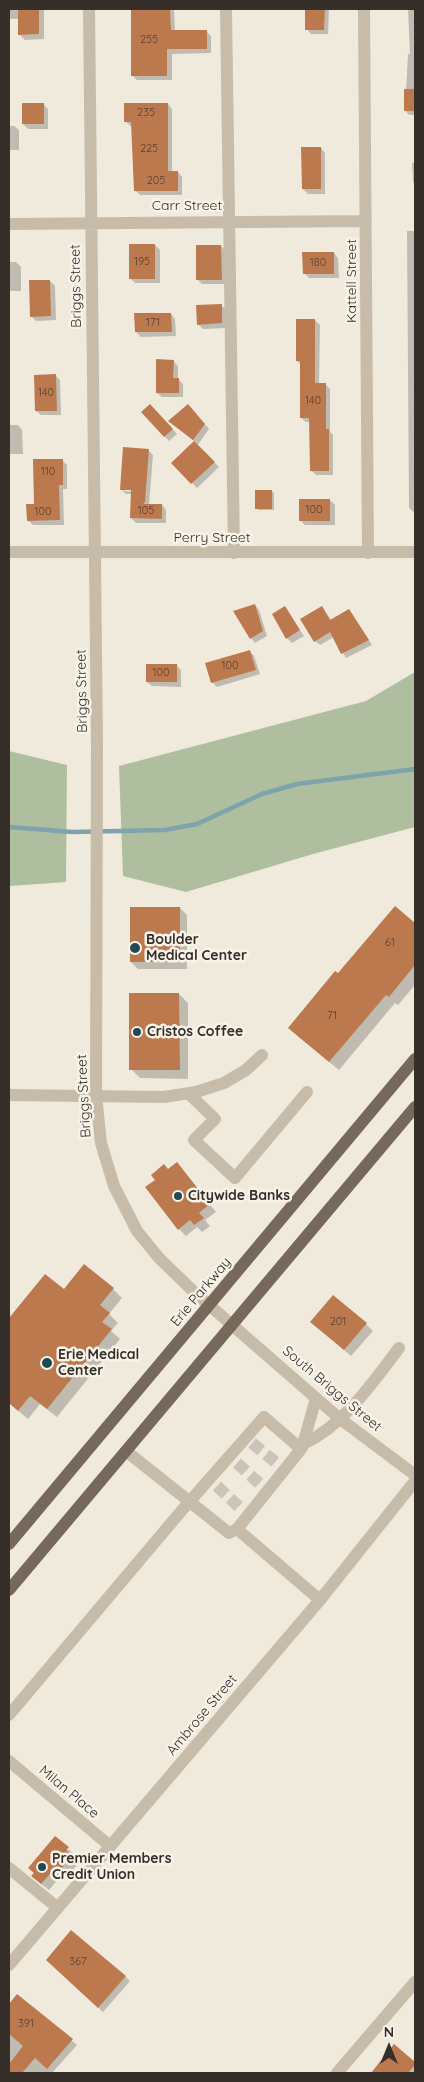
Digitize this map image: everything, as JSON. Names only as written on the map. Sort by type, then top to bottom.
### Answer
[{"type":"main road","name":"Erie Parkway","points":[[9,1544],[415,1059]]},
{"type":"main road","points":[[9,1590],[415,1107]]},
{"type":"street","name":"Briggs Street","points":[[89,9],[97,808],[96,1095],[98,1119],[106,1165],[114,1186],[137,1231],[159,1258],[232,1324]]},
{"type":"street","points":[[226,9],[234,553]]},
{"type":"street","name":"Kattell Street","points":[[364,9],[368,553]]},
{"type":"street","name":"Carr Street","points":[[9,224],[366,221]]},
{"type":"street","name":"Perry Street","points":[[9,552],[415,552]]},
{"type":"street","points":[[9,1095],[164,1097],[188,1093],[224,1083],[246,1070],[262,1056]]},
{"type":"street","points":[[188,1093],[215,1119],[194,1140],[235,1178],[307,1092]]},
{"type":"street","name":"South Briggs Street","points":[[232,1324],[339,1418],[415,1476]]},
{"type":"street","points":[[126,1451],[229,1533],[237,1529],[243,1512],[281,1466],[303,1446],[320,1436],[339,1418],[399,1348]]},
{"type":"street","points":[[303,1446],[316,1398]]},
{"type":"street","points":[[9,1715],[189,1502],[213,1483],[249,1440],[264,1417],[303,1446]]},
{"type":"street","name":"Ambrose Street","points":[[9,1965],[320,1600],[415,1481]]},
{"type":"street","points":[[237,1529],[320,1600]]},
{"type":"street","name":"Milan Place","points":[[9,1761],[110,1846]]},
{"type":"street","points":[[9,1868],[58,1908]]},
{"type":"street","points":[[337,2073],[415,1982]]},
{"type":"green space","points":[[415,672],[415,827],[313,854],[186,892],[123,876],[119,766],[366,701]]},
{"type":"green space","points":[[9,751],[67,765],[66,882],[9,886]]},
{"type":"building","points":[[18,9],[39,9],[39,34],[18,35]]},
{"type":"building","points":[[131,9],[170,9],[171,30],[207,30],[207,49],[167,49],[167,76],[131,76]]},
{"type":"building","points":[[305,9],[325,9],[324,30],[305,30]]},
{"type":"building","points":[[404,89],[415,89],[415,111],[404,111]]},
{"type":"building","points":[[22,103],[44,103],[44,124],[22,124]]},
{"type":"building","points":[[124,103],[168,103],[168,171],[178,171],[178,191],[134,191],[131,122],[124,122]]},
{"type":"building","points":[[301,147],[321,147],[321,189],[302,189]]},
{"type":"building","points":[[129,244],[155,244],[155,279],[129,279]]},
{"type":"building","points":[[196,245],[221,245],[222,280],[196,280]]},
{"type":"building","points":[[302,252],[334,252],[334,274],[303,274]]},
{"type":"building","points":[[29,280],[50,280],[51,316],[30,317]]},
{"type":"building","points":[[222,304],[222,323],[197,325],[196,305]]},
{"type":"building","points":[[134,313],[171,313],[172,332],[135,332]]},
{"type":"building","points":[[296,319],[315,319],[315,383],[326,383],[326,429],[329,429],[329,471],[310,471],[309,418],[300,418],[300,361],[296,361]]},
{"type":"building","points":[[156,359],[174,360],[173,378],[179,378],[179,393],[156,393]]},
{"type":"building","points":[[56,374],[57,411],[35,411],[34,375]]},
{"type":"building","points":[[150,404],[173,429],[164,437],[141,412]]},
{"type":"building","points":[[188,404],[205,424],[193,440],[168,421]]},
{"type":"building","points":[[194,441],[215,462],[191,484],[171,463]]},
{"type":"building","points":[[123,447],[149,449],[145,502],[143,504],[162,504],[162,519],[130,518],[131,490],[120,490]]},
{"type":"building","points":[[33,459],[63,459],[63,485],[59,485],[60,520],[27,521],[26,504],[34,504]]},
{"type":"building","points":[[255,490],[272,490],[272,509],[255,509]]},
{"type":"building","points":[[299,499],[330,499],[330,521],[299,521]]},
{"type":"building","points":[[255,604],[263,631],[250,639],[233,611]]},
{"type":"building","points":[[285,606],[300,630],[286,639],[272,614]]},
{"type":"building","points":[[322,606],[330,620],[349,609],[369,640],[341,654],[330,632],[314,642],[300,619]]},
{"type":"building","points":[[250,650],[256,670],[211,683],[205,663]]},
{"type":"building","points":[[146,664],[177,664],[177,682],[146,682]]},
{"type":"building","points":[[395,906],[415,923],[415,965],[389,997],[386,995],[329,1062],[288,1028],[335,971],[338,973]]},
{"type":"building","points":[[130,907],[180,907],[180,962],[130,962]]},
{"type":"building","points":[[129,993],[179,993],[180,1070],[129,1070]]},
{"type":"building","name":"Citywide Banks","points":[[177,1162],[210,1204],[199,1213],[204,1218],[194,1225],[190,1220],[178,1230],[145,1187],[155,1180],[151,1175],[164,1164],[168,1169]]},
{"type":"building","name":"Erie Medical Center","points":[[84,1264],[114,1288],[100,1305],[110,1313],[102,1322],[112,1329],[47,1409],[30,1396],[18,1411],[9,1403],[9,1318],[45,1274],[64,1289]]},
{"type":"building","points":[[333,1295],[367,1323],[344,1350],[310,1322]]},
{"type":"building","name":"Premier Members Credit Union","points":[[55,1836],[69,1847],[66,1850],[72,1856],[61,1869],[57,1866],[41,1884],[31,1876],[34,1873],[28,1868]]},
{"type":"building","points":[[71,1930],[126,1976],[98,2008],[46,1960]]},
{"type":"building","points":[[17,1994],[73,2039],[47,2069],[35,2058],[22,2073],[9,2073],[9,2064],[23,2046],[9,2034],[9,2004]]},
{"type":"building","points":[[394,2044],[415,2062],[415,2065],[408,2073],[371,2073]]},
{"type":"waterway","points":[[9,827],[72,832],[165,830],[197,824],[262,794],[297,784],[415,769]]},
{"type":"tunnel","points":[[252,1443],[278,1464]]},
{"type":"tunnel","points":[[237,1463],[260,1484]]},
{"type":"tunnel","points":[[217,1486],[239,1507]]},
{"type":"place","name":"Boulder Medical Center","points":[[135,948]]},
{"type":"place","name":"Cristos Coffee","points":[[137,1032]]},
{"type":"place","name":"Citywide Banks","points":[[178,1196]]},
{"type":"place","name":"Erie Medical Center","points":[[47,1363]]},
{"type":"place","name":"Premier Members Credit Union","points":[[42,1867]]}]
